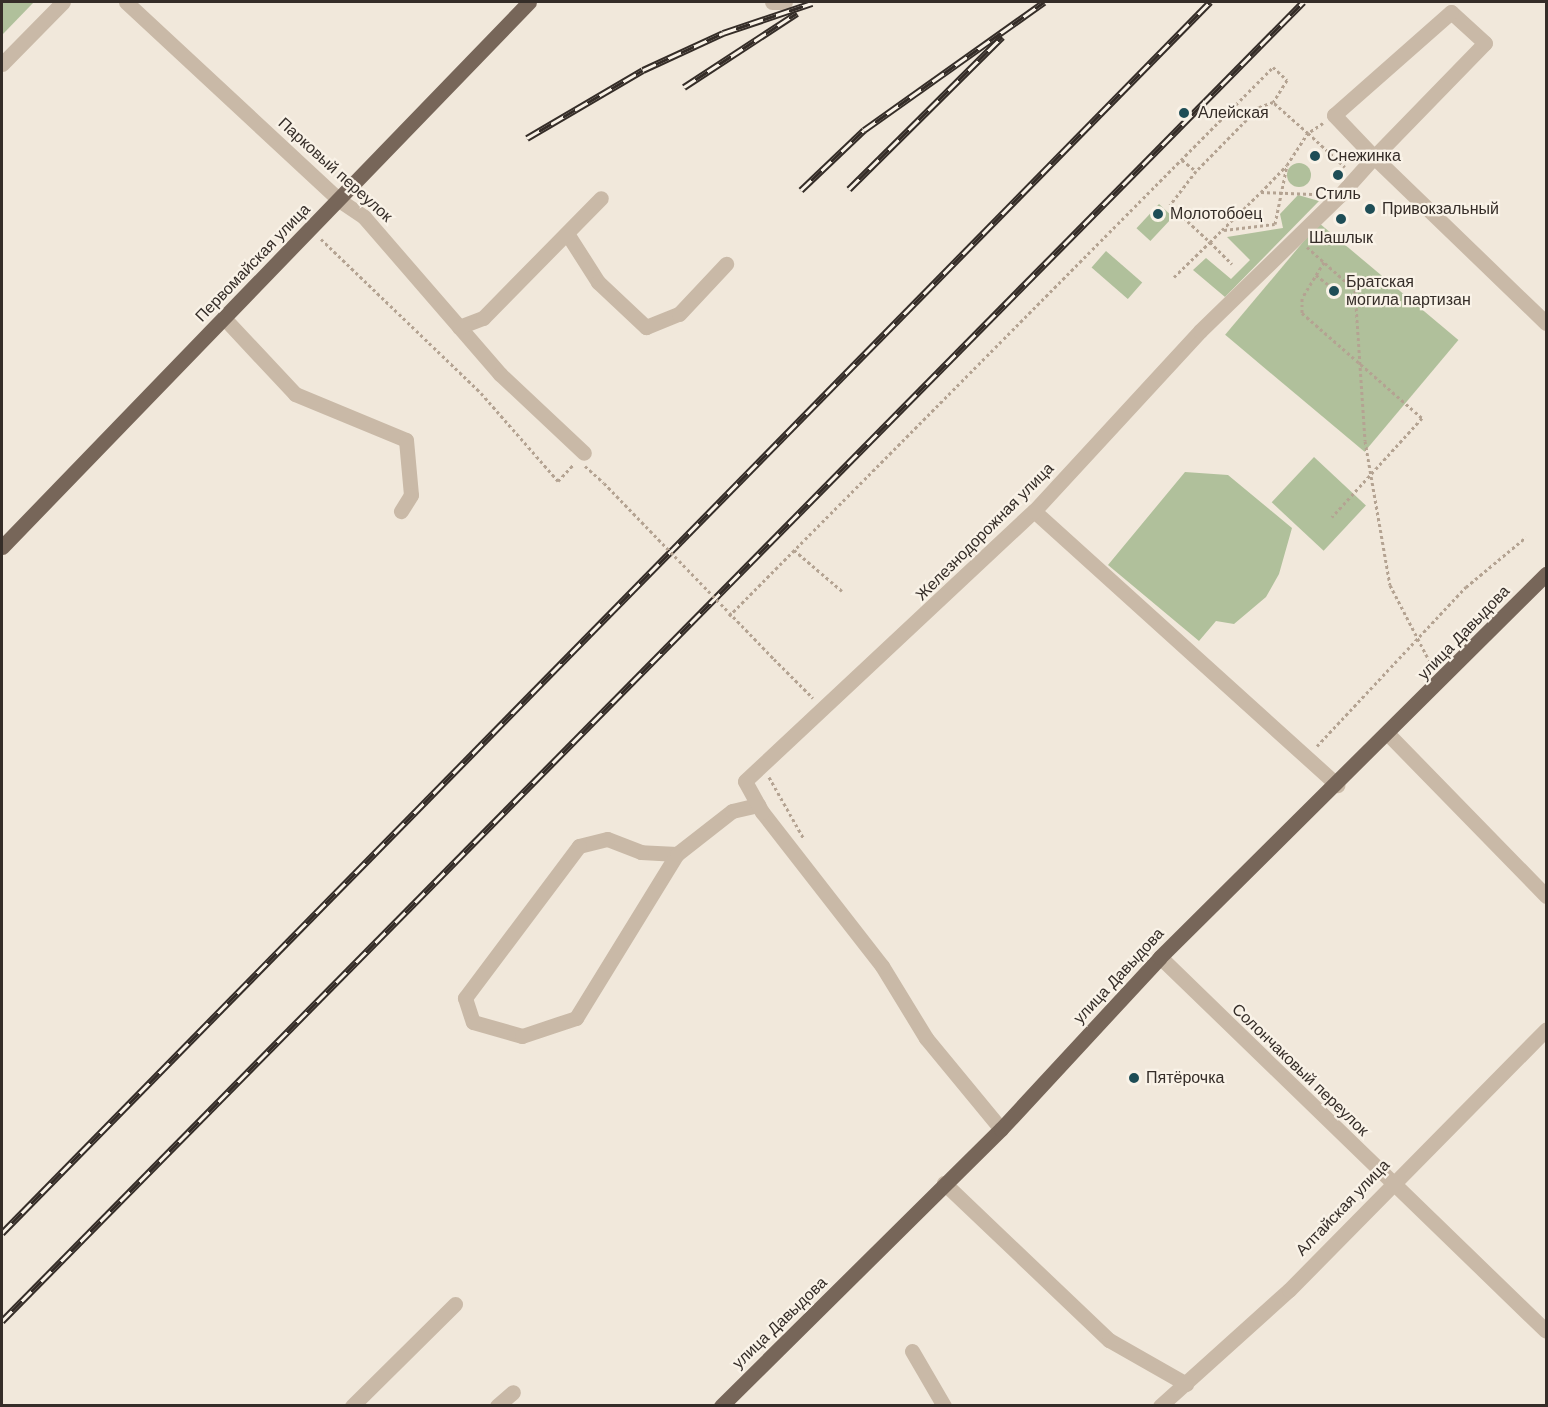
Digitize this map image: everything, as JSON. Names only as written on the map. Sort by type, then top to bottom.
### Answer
[{"type":"main road","name":"Первомайская улица","points":[[2,548],[529,2]]},
{"type":"main road","name":"улица Давыдова","points":[[721,1406],[1001,1129],[1160,957],[1389,735],[1546,574]]},
{"type":"street","points":[[2,64],[63,2]]},
{"type":"street","name":"Парковый переулок","points":[[126,2],[339,200],[364,217],[500,374],[581,456]]},
{"type":"street","points":[[772,2],[785,2]]},
{"type":"street","name":"Железнодорожная улица","points":[[1001,1129],[926,1038],[882,966],[758,805],[745,781],[1035,511],[1200,331],[1356,178],[1485,43],[1451,12],[1334,115],[1374,157]]},
{"type":"street","points":[[1374,157],[1546,323]]},
{"type":"street","points":[[459,327],[483,318],[568,235],[601,198]]},
{"type":"street","points":[[568,235],[598,282],[646,327],[679,314],[726,264]]},
{"type":"street","points":[[224,318],[295,394],[406,440],[411,495],[401,511]]},
{"type":"street","points":[[1035,511],[1337,785]]},
{"type":"street","points":[[1389,735],[1546,896]]},
{"type":"street","points":[[677,854],[641,852],[608,839],[579,846],[465,998],[472,1022],[522,1036],[576,1018],[677,854],[732,811],[758,805]]},
{"type":"street","name":"Солончаковый переулок","points":[[1160,957],[1391,1184],[1546,1331]]},
{"type":"street","name":"Алтайская улица","points":[[1160,1406],[1288,1290],[1546,1029]]},
{"type":"street","points":[[944,1184],[1108,1340],[1186,1384]]},
{"type":"street","points":[[352,1406],[456,1304]]},
{"type":"street","points":[[912,1351],[944,1406]]},
{"type":"street","points":[[496,1406],[513,1392]]},
{"type":"path","points":[[729,616],[1273,68],[1287,80],[1273,102],[1259,107],[1196,171],[1170,205],[1232,264]]},
{"type":"path","points":[[1273,102],[1356,178]]},
{"type":"path","points":[[1174,277],[1287,165],[1308,132]]},
{"type":"path","points":[[1182,160],[1196,171]]},
{"type":"path","points":[[1222,230],[1268,229],[1275,224],[1287,165]]},
{"type":"path","points":[[1261,192],[1312,194]]},
{"type":"path","points":[[311,230],[481,393],[558,481],[581,456],[729,616],[816,700],[809,708]]},
{"type":"path","points":[[1296,237],[1355,290],[1359,364],[1371,477],[1390,585],[1440,680]]},
{"type":"path","points":[[1324,262],[1302,298],[1302,313],[1422,418],[1371,477],[1332,517]]},
{"type":"path","points":[[1316,275],[1329,285]]},
{"type":"path","points":[[1307,756],[1466,587],[1526,537]]},
{"type":"path","points":[[794,550],[842,591]]},
{"type":"path","points":[[762,765],[805,842],[808,872]]},
{"type":"green space","points":[[2,2],[34,2],[2,35]]},
{"type":"green space","points":[[1299,163],[1304,164],[1310,170],[1310,180],[1304,186],[1299,187],[1294,186],[1288,180],[1287,175],[1288,170],[1294,164]]},
{"type":"green space","points":[[1298,195],[1319,201],[1225,297],[1193,270],[1206,258],[1231,279],[1250,260],[1227,237],[1283,228],[1280,214]]},
{"type":"green space","points":[[1159,204],[1173,217],[1150,241],[1136,228]]},
{"type":"green space","points":[[1319,223],[1458,340],[1365,452],[1225,335]]},
{"type":"green space","points":[[1106,251],[1142,282],[1128,299],[1092,268]]},
{"type":"green space","points":[[1314,457],[1366,505],[1324,551],[1272,502]]},
{"type":"green space","points":[[1185,472],[1228,475],[1292,528],[1279,574],[1266,597],[1234,624],[1216,621],[1199,641],[1108,565]]},
{"type":"railway","points":[[801,190],[864,130],[1044,2]]},
{"type":"railway","points":[[2,1233],[1210,2]]},
{"type":"railway","points":[[2,1321],[1303,2]]},
{"type":"railway","points":[[527,138],[643,70],[723,33],[812,3]]},
{"type":"railway","points":[[684,87],[797,13]]},
{"type":"railway","points":[[849,189],[1002,37]]},
{"type":"place","name":"Алейская","points":[[1184,113]]},
{"type":"place","name":"Снежинка","points":[[1315,156]]},
{"type":"place","name":"Стиль","points":[[1338,175]]},
{"type":"place","name":"Привокзальный","points":[[1370,209]]},
{"type":"place","name":"Молотобоец","points":[[1158,214]]},
{"type":"place","name":"Шашлык","points":[[1341,219]]},
{"type":"place","name":"Братская могила партизан","points":[[1334,291]]},
{"type":"place","name":"Пятёрочка","points":[[1134,1078]]}]
